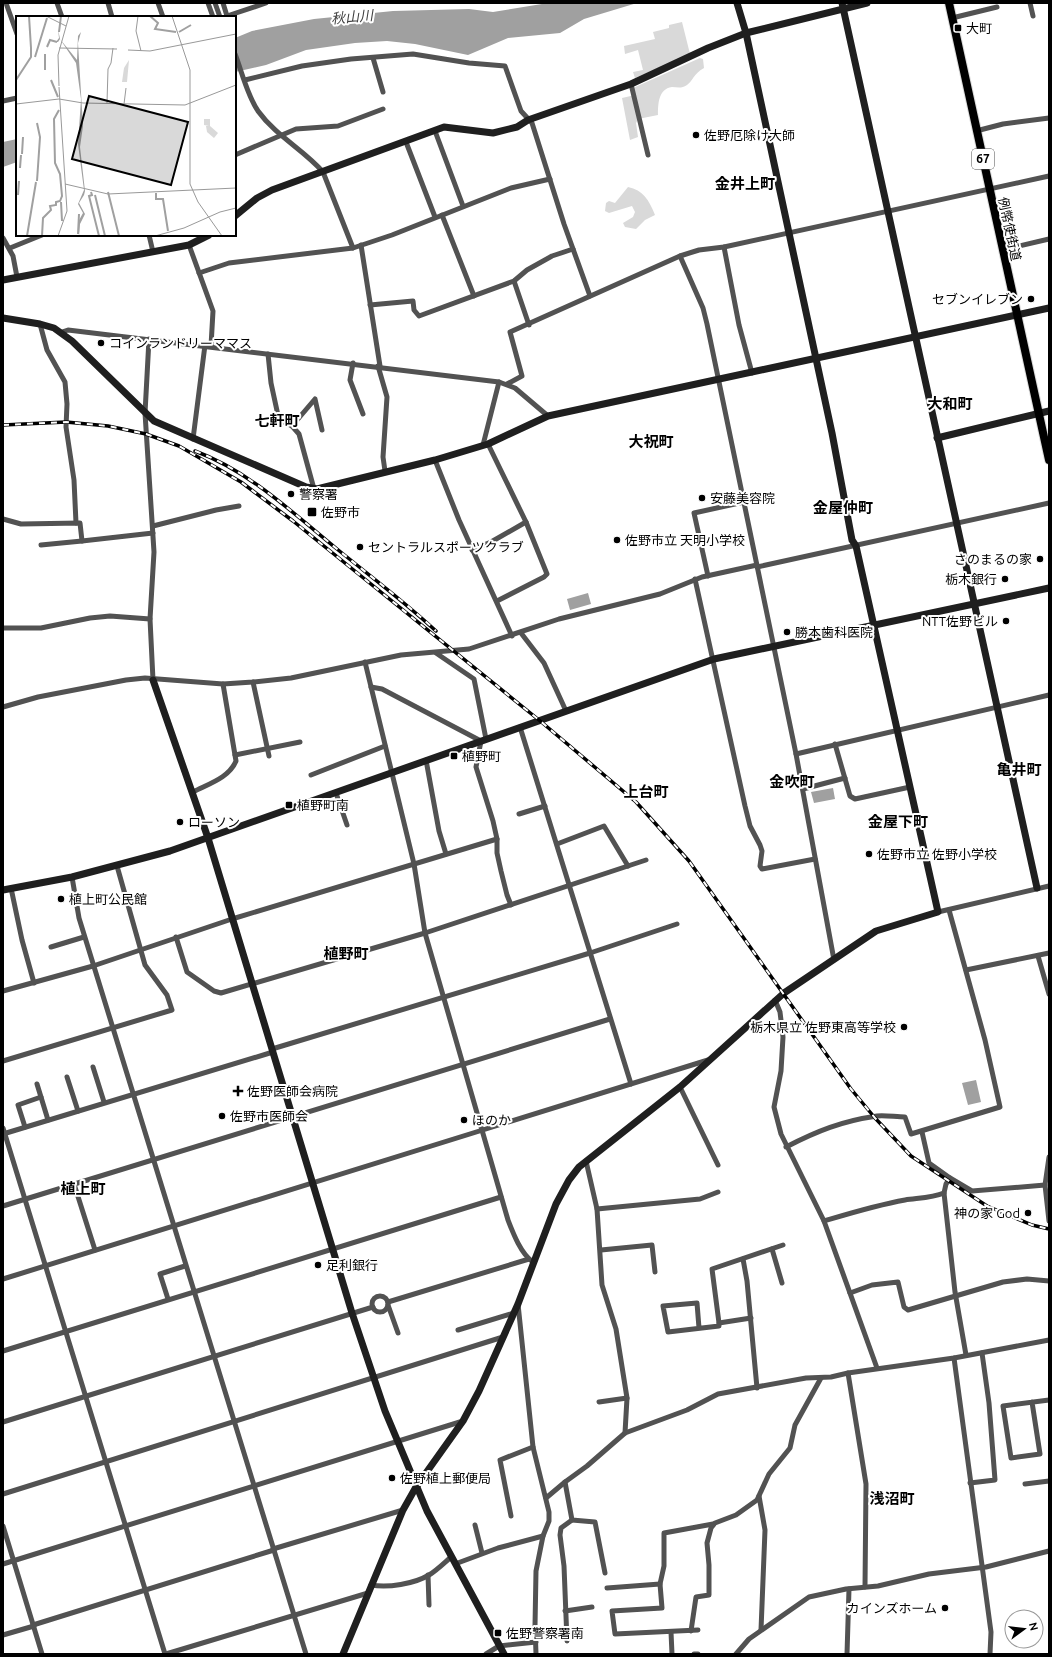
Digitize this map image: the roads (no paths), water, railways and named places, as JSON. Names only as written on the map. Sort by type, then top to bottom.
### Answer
[{"type":"main road","name":"例幣使街道","points":[[949,3],[1049,460]]},
{"type":"street","points":[[6,3],[16,31]]},
{"type":"street","points":[[57,3],[62,16]]},
{"type":"street","points":[[108,3],[112,16]]},
{"type":"street","points":[[158,3],[163,16]]},
{"type":"street","points":[[208,3],[213,16]]},
{"type":"street","points":[[215,3],[220,16]]},
{"type":"street","points":[[223,3],[227,16],[265,3]]},
{"type":"street","points":[[737,3],[746,33],[852,540],[856,546],[938,912]]},
{"type":"street","points":[[236,215],[257,198],[272,190],[444,127],[493,133],[517,127],[528,120],[631,84],[708,48],[746,33],[842,6],[867,3]]},
{"type":"street","points":[[1030,3],[1033,16]]},
{"type":"street","points":[[842,6],[1037,888]]},
{"type":"street","points":[[952,18],[997,6]]},
{"type":"street","points":[[245,79],[302,66],[413,54],[469,63],[505,66],[521,111],[532,123],[535,131],[573,249],[590,296]]},
{"type":"street","points":[[236,56],[258,110],[282,136],[323,172],[353,248]]},
{"type":"street","points":[[373,58],[383,92]]},
{"type":"street","points":[[631,84],[648,155]]},
{"type":"street","points":[[3,101],[16,98]]},
{"type":"street","points":[[236,155],[296,129],[338,126],[383,109]]},
{"type":"street","points":[[976,131],[1003,124],[1049,118]]},
{"type":"street","points":[[435,131],[463,206]]},
{"type":"street","points":[[406,142],[435,217]]},
{"type":"street","points":[[507,384],[522,376],[510,332],[680,256],[699,250],[724,247],[1049,176]]},
{"type":"street","points":[[199,273],[229,263],[353,248],[511,188],[550,179]]},
{"type":"street","points":[[442,215],[474,296]]},
{"type":"street","points":[[10,248],[40,236]]},
{"type":"street","points":[[149,236],[152,252]]},
{"type":"street","points":[[3,280],[188,245],[207,236]]},
{"type":"street","points":[[3,238],[10,248],[17,277]]},
{"type":"street","points":[[1002,250],[1049,239]]},
{"type":"street","points":[[188,245],[214,314],[194,439]]},
{"type":"street","points":[[361,245],[379,366],[387,397],[383,457],[385,471]]},
{"type":"street","points":[[724,247],[739,325],[752,373]]},
{"type":"street","points":[[370,305],[413,301],[414,310],[419,316],[514,281],[527,270],[546,259],[573,249]]},
{"type":"street","points":[[680,256],[703,308],[796,754],[834,960]]},
{"type":"street","points":[[514,281],[529,324]]},
{"type":"street","points":[[3,318],[40,324],[62,332],[154,421],[314,489],[435,460],[486,444],[548,416],[916,338],[1049,308]]},
{"type":"street","points":[[40,324],[47,350],[65,382],[67,404],[66,427],[74,480],[76,523]]},
{"type":"street","points":[[62,332],[68,330],[149,339],[379,366],[499,382],[515,388],[548,416]]},
{"type":"street","points":[[149,339],[145,412],[154,559],[150,619],[153,680],[208,838],[373,1378],[396,1440],[416,1487],[451,1557],[504,1654]]},
{"type":"street","points":[[268,354],[271,384],[279,420],[292,426],[299,434],[314,489]]},
{"type":"street","points":[[353,363],[350,380],[363,414]]},
{"type":"street","points":[[497,601],[546,576],[539,553],[526,522],[486,444],[499,382]]},
{"type":"street","points":[[292,426],[315,399],[322,430]]},
{"type":"street","points":[[937,438],[1049,411]]},
{"type":"street","points":[[435,460],[472,550],[512,636]]},
{"type":"street","points":[[708,576],[694,513],[744,502]]},
{"type":"street","points":[[3,707],[38,697],[79,688],[141,679],[222,684],[253,682],[291,678],[401,655],[469,649],[521,633],[559,619],[660,594],[695,579],[856,546],[1049,503]]},
{"type":"street","points":[[153,526],[216,510],[239,506]]},
{"type":"street","points":[[3,518],[21,524],[80,523],[82,541]]},
{"type":"street","points":[[472,550],[491,542],[526,522]]},
{"type":"street","points":[[42,545],[153,533]]},
{"type":"street","points":[[695,579],[714,659],[745,806],[750,826],[762,851],[760,866],[762,869],[815,859]]},
{"type":"street","points":[[3,890],[72,877],[170,851],[714,659],[1049,588]]},
{"type":"street","points":[[3,628],[41,628],[90,618],[110,616],[150,619]]},
{"type":"street","points":[[521,633],[544,663],[566,711]]},
{"type":"street","points":[[436,652],[474,679],[483,740],[476,766],[497,839],[497,853],[511,904]]},
{"type":"street","points":[[365,662],[414,864],[424,933],[501,1197],[511,1227],[531,1261]]},
{"type":"street","points":[[253,682],[269,756]]},
{"type":"street","points":[[193,792],[224,775],[233,768],[236,761],[222,684]]},
{"type":"street","points":[[372,687],[382,689],[483,740]]},
{"type":"street","points":[[796,754],[897,729],[1049,695]]},
{"type":"street","points":[[520,727],[631,1084]]},
{"type":"street","points":[[235,755],[300,742]]},
{"type":"street","points":[[835,744],[850,796],[855,799],[910,787]]},
{"type":"street","points":[[311,775],[385,746]]},
{"type":"street","points":[[426,760],[439,831],[446,854]]},
{"type":"street","points":[[803,789],[845,778]]},
{"type":"street","points":[[336,793],[347,825]]},
{"type":"street","points":[[519,814],[545,806]]},
{"type":"street","points":[[557,844],[604,826],[628,866]]},
{"type":"street","points":[[3,991],[93,966],[232,919],[497,839]]},
{"type":"street","points":[[176,937],[187,972],[214,991],[221,993],[424,933],[646,860]]},
{"type":"street","points":[[3,1061],[172,1010],[168,995],[145,965],[127,896],[117,866]]},
{"type":"street","points":[[72,877],[84,937],[306,1654]]},
{"type":"street","points":[[343,1654],[403,1510],[416,1487],[463,1421],[479,1391],[518,1304],[531,1261],[556,1204],[570,1180],[586,1161],[680,1087],[775,1000],[870,935],[884,928],[938,912],[1049,886]]},
{"type":"street","points":[[11,888],[22,940],[34,983]]},
{"type":"street","points":[[786,1147],[802,1140],[813,1132],[857,1118],[878,1116],[905,1118],[911,1134],[922,1132],[1000,1107],[985,1040],[949,910]]},
{"type":"street","points":[[368,1593],[294,1614],[166,1654],[105,1462],[4,1132],[78,1111],[442,997],[590,953],[677,924]]},
{"type":"street","points":[[51,946],[84,937]]},
{"type":"street","points":[[966,970],[1032,955],[1038,956],[1049,953]]},
{"type":"street","points":[[1038,956],[1049,994]]},
{"type":"street","points":[[775,1000],[781,1023],[783,1052],[774,1107],[786,1147],[824,1221],[877,1368]]},
{"type":"street","points":[[3,1206],[610,1018]]},
{"type":"street","points":[[3,1279],[172,1225],[482,1131],[711,1059]]},
{"type":"street","points":[[92,1067],[104,1102]]},
{"type":"street","points":[[67,1077],[78,1111]]},
{"type":"street","points":[[37,1084],[48,1120]]},
{"type":"street","points":[[680,1087],[718,1165]]},
{"type":"street","points":[[25,1127],[18,1105],[41,1097]]},
{"type":"street","points":[[922,1132],[929,1163],[972,1191],[1045,1185]]},
{"type":"street","points":[[1049,1157],[1045,1185],[1049,1221]]},
{"type":"street","points":[[586,1161],[597,1209],[602,1285],[616,1329],[627,1398],[625,1433]]},
{"type":"street","points":[[950,1178],[946,1184],[944,1193],[956,1296],[966,1355]]},
{"type":"street","points":[[74,1184],[95,1250]]},
{"type":"street","points":[[597,1209],[700,1199],[718,1192]]},
{"type":"street","points":[[824,1221],[863,1209],[906,1200],[938,1196],[944,1193]]},
{"type":"street","points":[[3,1351],[501,1197]]},
{"type":"street","points":[[600,1250],[652,1245],[655,1272]]},
{"type":"street","points":[[719,1323],[712,1269],[783,1245]]},
{"type":"street","points":[[772,1249],[782,1283]]},
{"type":"street","points":[[743,1259],[751,1318],[757,1388]]},
{"type":"street","points":[[398,1333],[388,1304],[384,1297],[377,1296],[373,1300],[373,1306],[375,1310],[380,1312],[385,1310],[388,1304],[531,1261]]},
{"type":"street","points":[[168,1299],[160,1274],[185,1266]]},
{"type":"street","points":[[850,1293],[872,1285],[898,1282],[900,1284],[904,1306],[908,1310],[1003,1282],[1018,1280],[1049,1281]]},
{"type":"street","points":[[700,1328],[697,1303],[663,1306],[668,1332],[719,1326],[719,1323],[751,1318]]},
{"type":"street","points":[[518,1304],[533,1448],[546,1498],[549,1521],[543,1536],[536,1571],[536,1654]]},
{"type":"street","points":[[3,1422],[373,1306]]},
{"type":"street","points":[[458,1330],[514,1313]]},
{"type":"street","points":[[3,1494],[503,1336]]},
{"type":"street","points":[[546,1498],[587,1466],[625,1433],[694,1407],[718,1394],[806,1378],[821,1378],[877,1368],[954,1358],[1049,1340]]},
{"type":"street","points":[[970,1483],[995,1480],[989,1403],[982,1353]]},
{"type":"street","points":[[954,1358],[981,1568],[991,1632],[990,1654]]},
{"type":"street","points":[[848,1373],[866,1484],[865,1588]]},
{"type":"street","points":[[698,1630],[615,1634],[612,1611],[662,1608],[660,1584],[664,1566],[664,1533],[713,1524],[745,1510],[754,1503],[759,1496],[769,1474],[790,1448],[795,1425],[821,1378]]},
{"type":"street","points":[[598,1402],[627,1398]]},
{"type":"street","points":[[1032,1402],[1040,1454],[1011,1458],[1004,1406],[1032,1402],[1049,1400]]},
{"type":"street","points":[[3,1564],[396,1440],[463,1421]]},
{"type":"street","points":[[511,1516],[500,1460],[533,1448]]},
{"type":"street","points":[[1024,1484],[1049,1481]]},
{"type":"street","points":[[565,1482],[572,1520]]},
{"type":"street","points":[[759,1496],[765,1530],[762,1630]]},
{"type":"street","points":[[3,1635],[403,1510]]},
{"type":"street","points":[[567,1641],[564,1566],[560,1535],[561,1528],[572,1520],[595,1522],[605,1573]]},
{"type":"street","points":[[691,1631],[696,1597],[708,1595],[709,1565],[707,1543],[713,1524]]},
{"type":"street","points":[[475,1525],[482,1553]]},
{"type":"street","points":[[3,1526],[42,1654]]},
{"type":"street","points":[[455,1564],[482,1553],[543,1536]]},
{"type":"street","points":[[736,1654],[749,1639],[809,1597],[849,1589],[865,1588],[929,1574],[981,1568],[1049,1551]]},
{"type":"street","points":[[371,1585],[382,1587],[412,1581],[428,1575],[451,1557]]},
{"type":"street","points":[[428,1575],[429,1605]]},
{"type":"street","points":[[607,1588],[660,1584]]},
{"type":"street","points":[[847,1654],[849,1589]]},
{"type":"street","points":[[565,1611],[592,1607]]},
{"type":"street","points":[[671,1632],[672,1654]]},
{"type":"street","points":[[486,1654],[499,1646],[536,1642]]},
{"type":"water","name":"秋山川","points":[[548,3],[637,3],[584,19],[560,33],[508,38],[468,55],[415,44],[387,41],[355,43],[306,50],[266,65],[236,72],[236,38],[252,31],[314,19],[393,11],[469,9],[493,12]]},
{"type":"water","points":[[16,139],[16,162],[3,167],[3,142]]},
{"type":"water","points":[[588,593],[591,604],[570,610],[567,599]]},
{"type":"water","points":[[833,788],[835,799],[814,803],[811,792]]},
{"type":"water","points":[[976,1080],[981,1102],[968,1105],[962,1083]]},
{"type":"railway","points":[[3,425],[66,422],[108,426],[146,434],[179,446],[241,482],[293,521],[539,720],[636,802],[689,861],[851,1089],[875,1118],[911,1156],[987,1206],[1032,1225],[1049,1229]]},
{"type":"railway","points":[[195,451],[215,459],[252,481],[270,494],[400,599],[436,631]]},
{"type":"place","name":"大町","points":[[958,28]]},
{"type":"place","name":"佐野厄除け大師","points":[[696,135]]},
{"type":"place","name":"セブンイレブン","points":[[1031,299]]},
{"type":"place","name":"コインランドリーママス","points":[[101,343]]},
{"type":"place","name":"警察署","points":[[291,494]]},
{"type":"place","name":"安藤美容院","points":[[702,498]]},
{"type":"place","name":"佐野市","points":[[312,512]]},
{"type":"place","name":"佐野市立 天明小学校","points":[[617,540]]},
{"type":"place","name":"セントラルスポーツクラブ","points":[[360,547]]},
{"type":"place","name":"さのまるの家","points":[[1040,559]]},
{"type":"place","name":"栃木銀行","points":[[1005,579]]},
{"type":"place","name":"NTT佐野ビル","points":[[1006,621]]},
{"type":"place","name":"勝本歯科医院","points":[[787,632]]},
{"type":"place","name":"植野町","points":[[454,756]]},
{"type":"place","name":"植野町南","points":[[289,805]]},
{"type":"place","name":"ローソン","points":[[180,822]]},
{"type":"place","name":"佐野市立 佐野小学校","points":[[869,854]]},
{"type":"place","name":"植上町公民館","points":[[61,899]]},
{"type":"place","name":"栃木県立 佐野東高等学校","points":[[904,1027]]},
{"type":"place","name":"佐野医師会病院","points":[[238,1091]]},
{"type":"place","name":"佐野市医師会","points":[[222,1116]]},
{"type":"place","name":"ほのか","points":[[464,1120]]},
{"type":"place","name":"神の家 God","points":[[1028,1213]]},
{"type":"place","name":"足利銀行","points":[[318,1265]]},
{"type":"place","name":"佐野植上郵便局","points":[[392,1478]]},
{"type":"place","name":"カインズホーム","points":[[945,1608]]},
{"type":"place","name":"佐野警察署南","points":[[498,1633]]},
{"type":"district","name":"金井上町","points":[[745,184]]},
{"type":"district","name":"大和町","points":[[950,404]]},
{"type":"district","name":"七軒町","points":[[277,421]]},
{"type":"district","name":"大祝町","points":[[651,442]]},
{"type":"district","name":"金屋仲町","points":[[843,508]]},
{"type":"district","name":"亀井町","points":[[1019,770]]},
{"type":"district","name":"金吹町","points":[[792,782]]},
{"type":"district","name":"上台町","points":[[646,792]]},
{"type":"district","name":"金屋下町","points":[[898,822]]},
{"type":"district","name":"植野町","points":[[346,954]]},
{"type":"district","name":"植上町","points":[[83,1189]]},
{"type":"district","name":"浅沼町","points":[[892,1499]]}]
